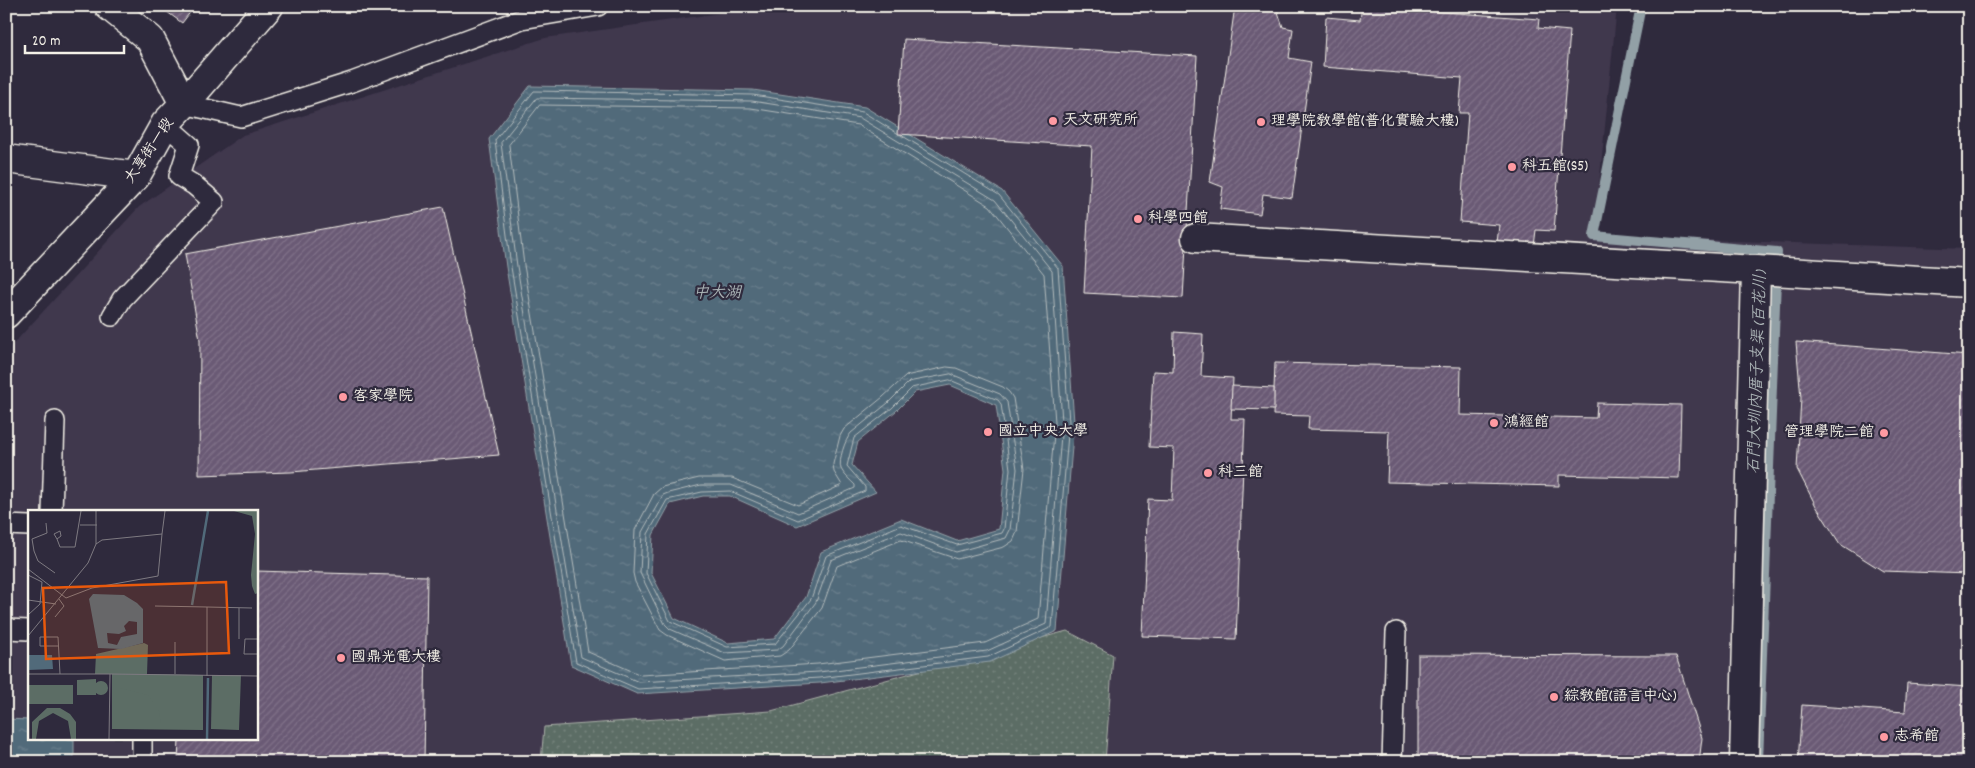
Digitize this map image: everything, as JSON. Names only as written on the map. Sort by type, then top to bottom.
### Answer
[{"type":"street","points":[[109,6],[150,39],[184,104]]},
{"type":"street","name":"大享街一段","points":[[6,314],[136,176],[165,124],[269,6]]},
{"type":"street","points":[[6,159],[136,176]]},
{"type":"street","points":[[1196,238],[1969,282]]},
{"type":"street","points":[[1744,762],[1756,270]]},
{"type":"lane","points":[[184,104],[241,118],[352,82],[522,20],[598,6]]},
{"type":"lane","points":[[112,316],[122,299],[214,202],[194,184],[179,176],[188,145],[165,124]]},
{"type":"lane","points":[[52,510],[55,421]]},
{"type":"lane","points":[[6,525],[28,526]]},
{"type":"lane","points":[[6,629],[28,630]]},
{"type":"lane","points":[[1392,762],[1396,632]]},
{"type":"lane","points":[[142,740],[142,762]]},
{"type":"shaded area","name":"國立中央大學","points":[[770,6],[1617,6],[1594,236],[1969,249],[1969,762],[6,762],[6,352],[139,207],[243,135],[545,38]]},
{"type":"green space","points":[[1067,631],[1113,655],[1105,762],[541,762],[544,727],[771,711]]},
{"type":"water","name":"中大湖","points":[[530,86],[753,90],[865,107],[1002,191],[1063,266],[1074,422],[1057,631],[990,662],[820,683],[637,694],[571,665],[506,267],[489,139]],"holes":[[[950,385],[996,405],[1005,469],[999,529],[957,541],[901,519],[821,552],[806,597],[774,639],[728,643],[674,618],[651,573],[653,535],[670,504],[703,496],[730,496],[797,526],[876,492],[852,465],[858,442],[896,411],[915,392]]]},
{"type":"water","points":[[6,719],[28,720],[28,740],[74,740],[74,762],[6,762]]},
{"type":"building","points":[[159,6],[195,6],[182,23]]},
{"type":"building","name":"理學院教學館(普化實驗大樓)","points":[[1235,6],[1276,6],[1283,27],[1293,29],[1289,58],[1311,62],[1292,198],[1263,194],[1260,214],[1220,209],[1223,187],[1210,182]]},
{"type":"building","name":"科五館(S5)","points":[[1362,6],[1539,19],[1538,28],[1570,31],[1554,231],[1536,230],[1534,246],[1497,243],[1499,225],[1460,222],[1468,113],[1459,113],[1462,78],[1323,67],[1326,17],[1360,20]]},
{"type":"building","name":"科學四館","points":[[904,39],[1197,56],[1183,298],[1084,293],[1092,146],[898,134]]},
{"type":"building","name":"客家學院","points":[[443,207],[499,455],[291,472],[199,475],[200,340],[185,254]]},
{"type":"building","name":"科三館","points":[[1174,332],[1203,334],[1201,376],[1233,378],[1231,419],[1245,419],[1236,639],[1142,636],[1148,499],[1172,500],[1174,448],[1149,447],[1153,371],[1173,372]]},
{"type":"building","name":"管理學院二館","points":[[1796,342],[1969,355],[1969,574],[1883,571],[1840,544],[1816,506],[1797,469],[1801,398]]},
{"type":"building","name":"鴻經館","points":[[1275,363],[1461,367],[1460,415],[1596,418],[1597,403],[1681,405],[1679,478],[1559,475],[1559,486],[1387,482],[1389,431],[1308,429],[1309,416],[1273,415]]},
{"type":"building","points":[[1232,386],[1274,388],[1274,410],[1231,409]]},
{"type":"building","name":"國鼎光電大樓","points":[[258,571],[427,576],[424,762],[178,762],[179,740],[258,740]]},
{"type":"building","name":"綜教館(語言中心)","points":[[1418,655],[1676,656],[1702,738],[1699,762],[1418,762]]},
{"type":"building","name":"志希館","points":[[1907,683],[1969,687],[1969,762],[1798,762],[1802,705],[1905,712]]},
{"type":"waterway","name":"石門大圳內厝子支渠 (百花川)","points":[[1641,6],[1594,236],[1777,252],[1758,762]]},
{"type":"place","name":"天文研究所","points":[[1053,121]]},
{"type":"place","name":"理學院教學館(普化實驗大樓)","points":[[1261,122]]},
{"type":"place","name":"科五館(S5)","points":[[1512,167]]},
{"type":"place","name":"科學四館","points":[[1138,219]]},
{"type":"place","name":"客家學院","points":[[343,397]]},
{"type":"place","name":"鴻經館","points":[[1494,423]]},
{"type":"place","name":"國立中央大學","points":[[988,432]]},
{"type":"place","name":"管理學院二館","points":[[1884,433]]},
{"type":"place","name":"科三館","points":[[1208,473]]},
{"type":"place","name":"國鼎光電大樓","points":[[341,658]]},
{"type":"place","name":"綜教館(語言中心)","points":[[1554,697]]},
{"type":"place","name":"志希館","points":[[1884,737]]}]
